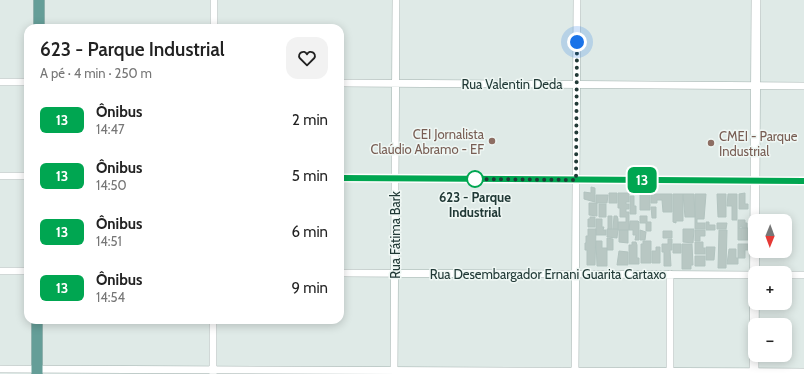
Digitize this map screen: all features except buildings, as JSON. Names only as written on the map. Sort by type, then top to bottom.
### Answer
[{"type":"main road","points":[[39,0],[39,24]]},
{"type":"main road","points":[[37,324],[37,372]]},
{"type":"street","points":[[214,0],[214,24]]},
{"type":"street","name":"Rua Fátima Bark","points":[[394,372],[396,0]]},
{"type":"street","points":[[575,373],[577,0]]},
{"type":"street","points":[[755,266],[756,0]]},
{"type":"street","points":[[0,82],[24,82]]},
{"type":"street","name":"Rua Valentin Deda","points":[[344,84],[804,86]]},
{"type":"street","points":[[0,176],[24,176]]},
{"type":"street","points":[[344,178],[804,181]]},
{"type":"street","points":[[0,271],[24,271]]},
{"type":"street","name":"Rua Desembargador Ernani Guarita Cartaxo","points":[[344,272],[748,275]]},
{"type":"street","points":[[670,274],[670,373]]},
{"type":"street","points":[[792,275],[804,275]]},
{"type":"street","points":[[754,373],[755,310]]},
{"type":"street","points":[[212,372],[213,324]]},
{"type":"street","points":[[0,369],[37,372],[804,372]]},
{"type":"bus line","name":"13","points":[[344,178],[804,181]]},
{"type":"place","name":"CEI Jornalista Claúdio Abramo - EF","points":[[492,141]]},
{"type":"place","name":"CMEI - Parque Industrial","points":[[711,143]]},
{"type":"place","name":"623 - Parque Industrial","points":[[475,179]]},
{"type":"route","points":[[475,179],[470,179],[576,180],[577,42]]}]
